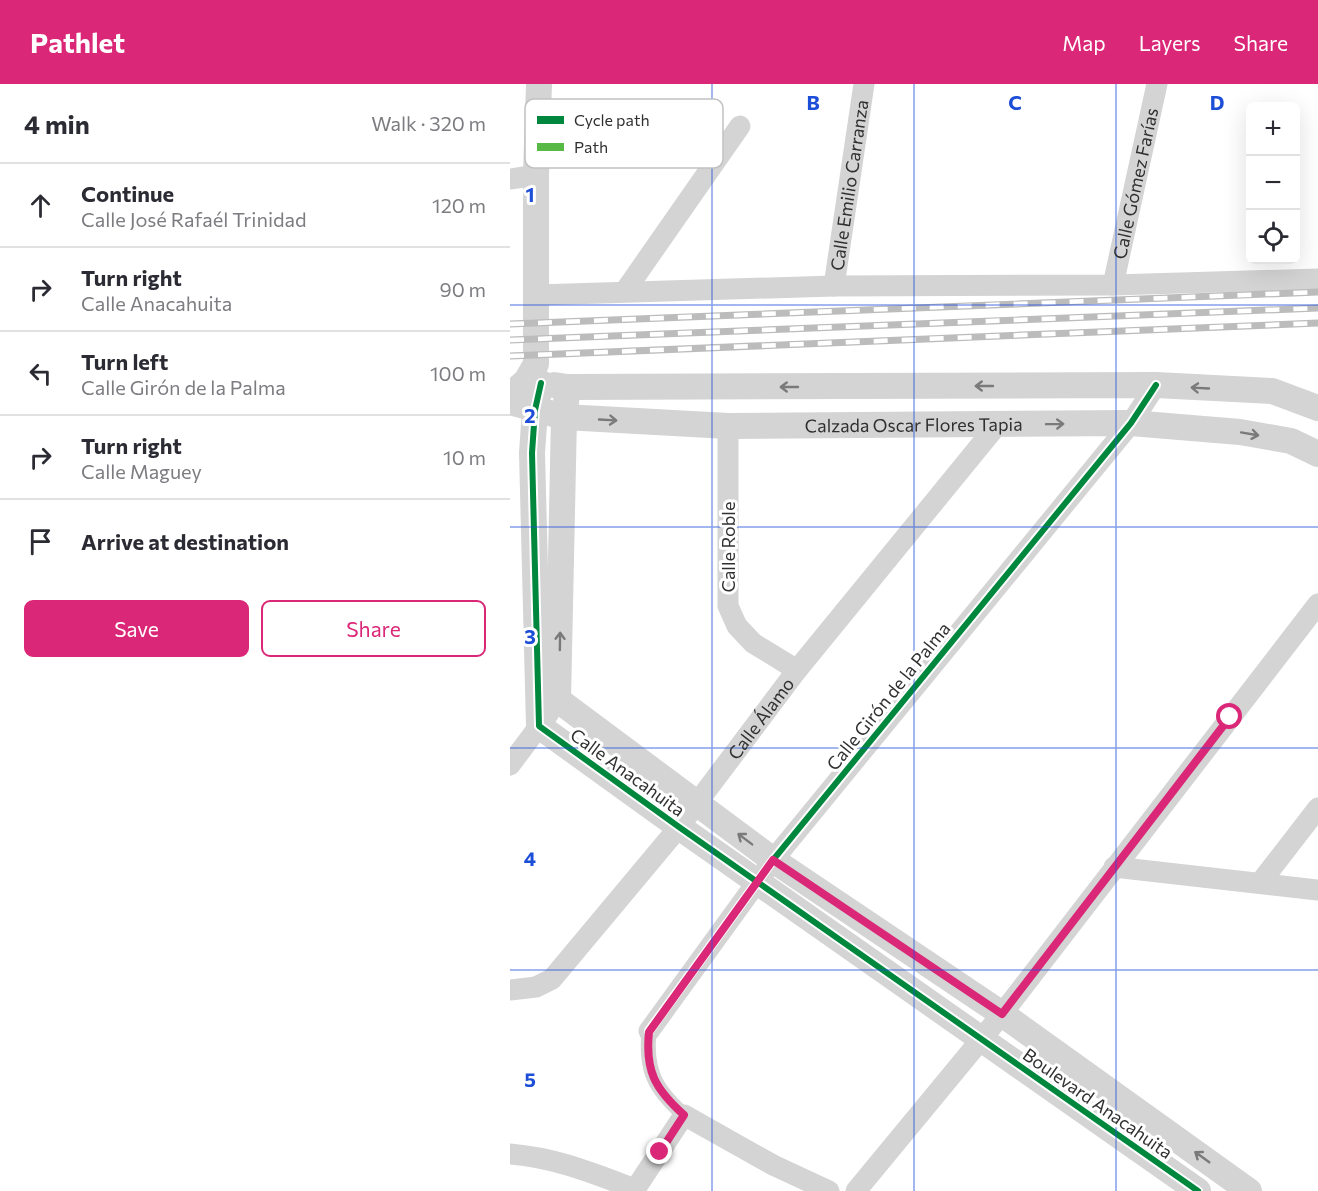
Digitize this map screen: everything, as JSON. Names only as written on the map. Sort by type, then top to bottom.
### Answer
[{"type":"street","points":[[539,84],[539,99]]},
{"type":"street","name":"Calle Emilio Carranza","points":[[834,286],[864,84]]},
{"type":"street","name":"Calle Gómez Farías","points":[[1113,285],[1157,84]]},
{"type":"street","points":[[723,151],[740,126]]},
{"type":"street","points":[[520,391],[536,364],[536,168]]},
{"type":"street","points":[[626,291],[711,168]]},
{"type":"street","points":[[510,179],[536,175]]},
{"type":"street","points":[[536,295],[834,286],[1113,285],[1318,279]]},
{"type":"street","points":[[520,391],[568,387],[1156,385],[1272,392],[1318,408]]},
{"type":"street","name":"Calle Girón de la Palma","points":[[684,1115],[657,1088],[647,1049],[649,1032],[773,860],[1131,423],[1156,385]]},
{"type":"street","points":[[510,765],[558,700],[564,417],[568,387]]},
{"type":"street","points":[[520,391],[536,410],[532,453],[539,726]]},
{"type":"street","name":"Calzada Oscar Flores Tapia","points":[[536,410],[564,417],[728,426],[1131,423],[1239,432],[1290,441],[1318,454]]},
{"type":"street","name":"Calle Álamo","points":[[510,990],[536,987],[552,979],[679,827],[798,670],[997,425]]},
{"type":"street","name":"Calle Roble","points":[[728,426],[728,606],[737,626],[753,643],[798,670]]},
{"type":"street","points":[[856,1191],[1002,1014],[1318,604]]},
{"type":"street","name":"Calle Anacahuita","points":[[558,700],[773,860],[1002,1014]]},
{"type":"street","name":"Calle Anacahuita","points":[[539,726],[981,1039]]},
{"type":"street","points":[[1260,883],[1318,808]]},
{"type":"street","points":[[1114,867],[1318,890]]},
{"type":"street","name":"Boulevard Anacahuita","points":[[1002,1014],[1249,1191]]},
{"type":"street","name":"Boulevard Anacahuita","points":[[981,1039],[1198,1191]]},
{"type":"street","points":[[510,1154],[544,1158],[572,1165],[635,1190],[684,1115],[773,1165],[829,1191]]},
{"type":"railway","points":[[510,324],[1318,292]]},
{"type":"railway","points":[[510,340],[1318,308]]},
{"type":"railway","points":[[510,356],[1318,323]]},
{"type":"marked path","points":[[649,1031],[649,1057],[654,1078],[666,1097],[684,1115]]},
{"type":"cycle path","points":[[541,383],[535,410],[532,453],[539,726],[679,827],[1198,1191]]},
{"type":"cycle path","points":[[649,1031],[773,860],[1131,423],[1156,385]]},
{"type":"route","points":[[660,1152],[684,1115],[657,1088],[647,1049],[649,1032],[773,860],[1002,1014],[1230,717]]}]
